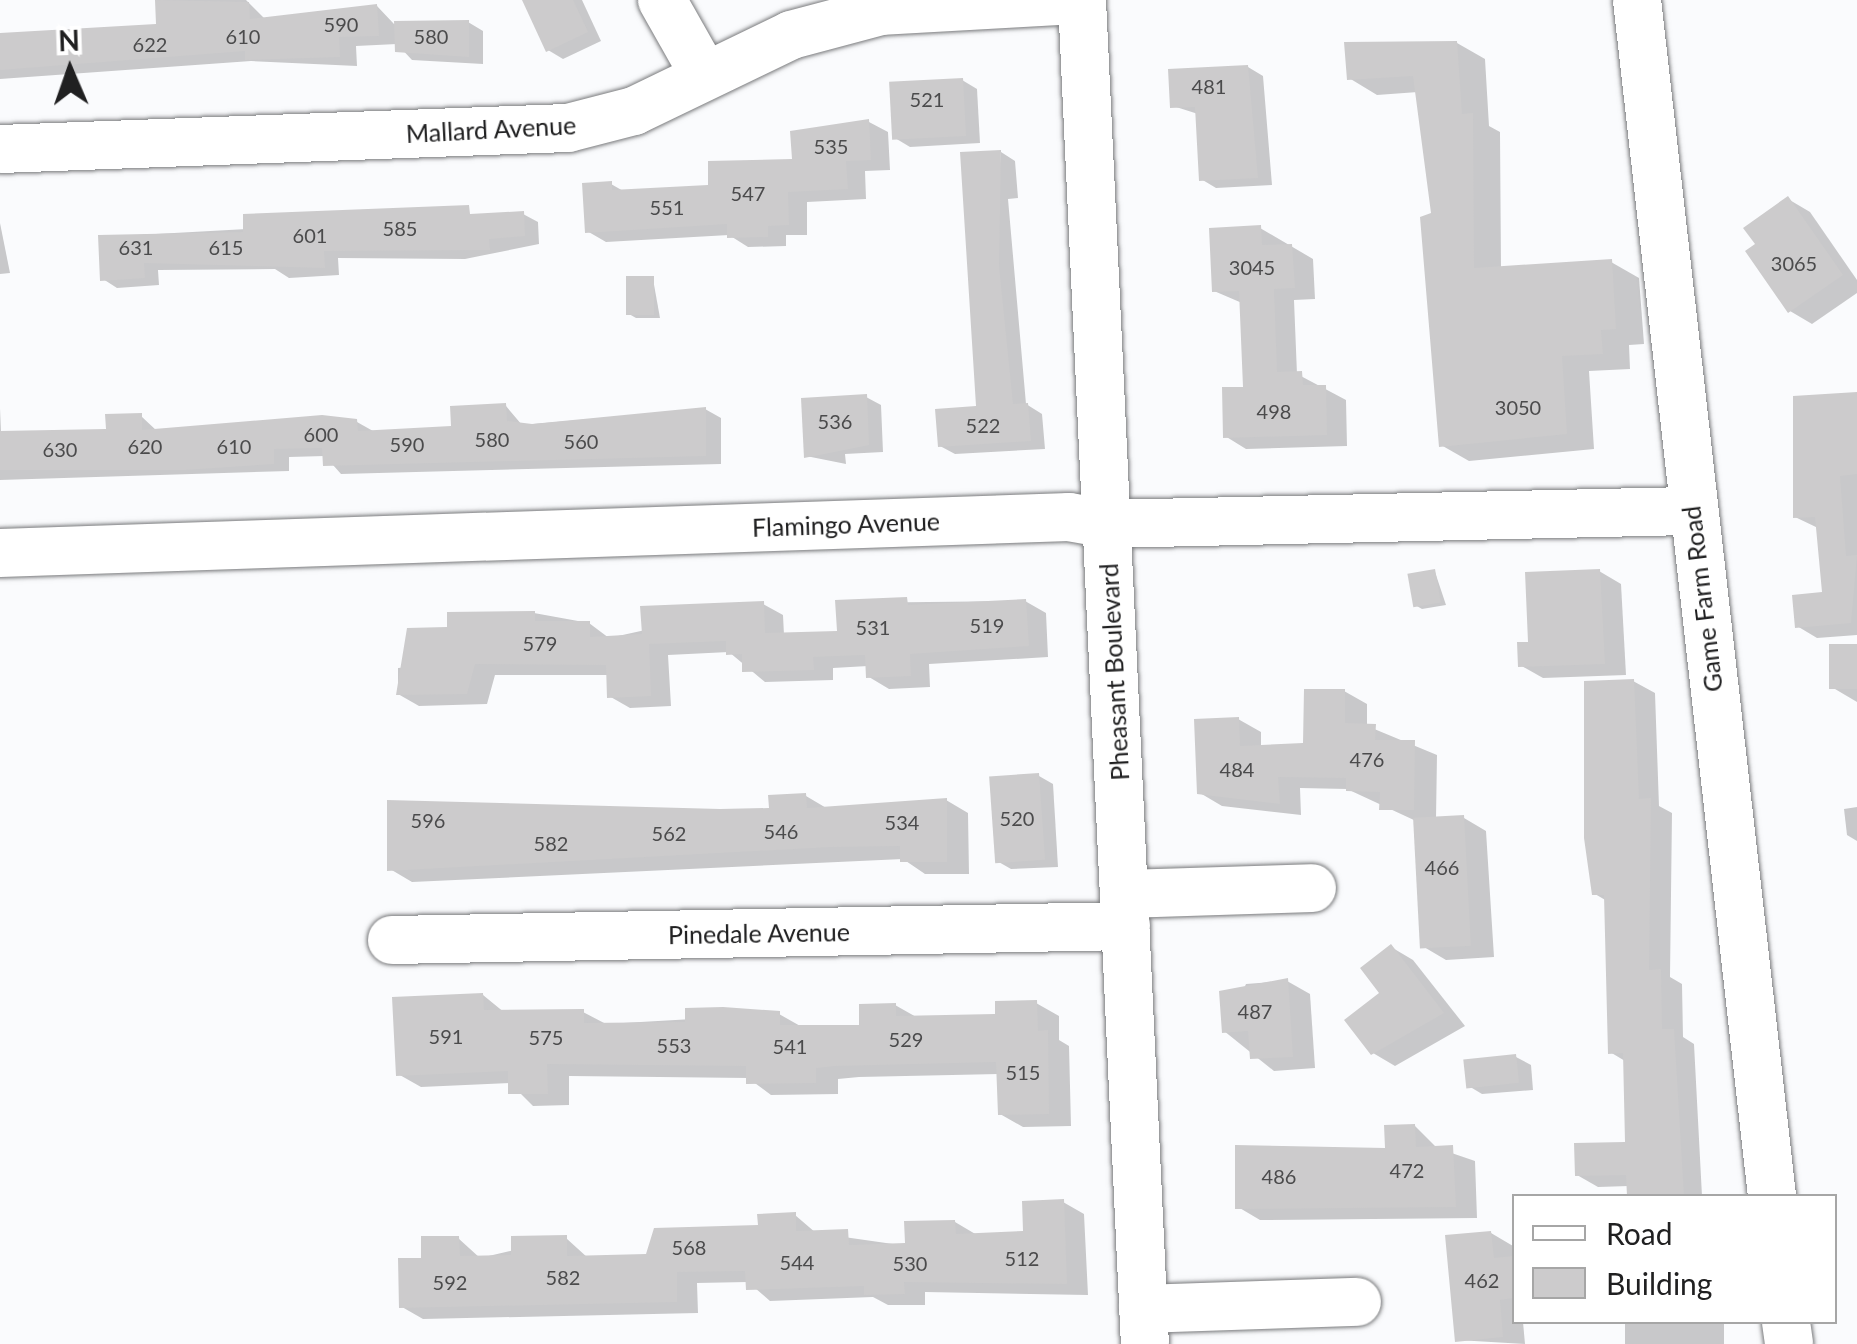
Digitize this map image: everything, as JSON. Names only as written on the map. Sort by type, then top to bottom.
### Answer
[{"type":"street","points":[[662,0],[705,76]]},
{"type":"street","name":"Mallard Avenue","points":[[0,149],[568,128],[634,111],[791,35],[881,10],[1080,0]]},
{"type":"street","name":"Pheasant Boulevard","points":[[1080,0],[1144,1326]]},
{"type":"street","name":"Game Farm Road","points":[[1637,0],[1691,511],[1772,1194]]},
{"type":"street","name":"Flamingo Avenue","points":[[0,552],[1069,517],[1106,524],[1691,511]]},
{"type":"street","name":"Pinedale Avenue","points":[[392,940],[1126,910],[1312,888]]},
{"type":"street","points":[[1144,1326],[1357,1302]]},
{"type":"building","points":[[155,0],[249,2],[250,19],[377,4],[379,36],[339,37],[340,57],[245,60],[245,51],[0,70],[0,33],[156,24]]},
{"type":"building","points":[[522,0],[573,0],[588,32],[546,52]]},
{"type":"building","points":[[469,20],[469,57],[395,52],[394,21]]},
{"type":"building","points":[[1457,41],[1462,114],[1473,113],[1474,268],[1612,259],[1616,329],[1601,330],[1603,354],[1562,356],[1567,434],[1439,447],[1420,217],[1431,213],[1413,76],[1347,80],[1344,42]]},
{"type":"building","points":[[1248,65],[1258,178],[1199,181],[1195,107],[1170,108],[1168,69]]},
{"type":"building","points":[[963,78],[966,136],[892,140],[889,82]]},
{"type":"building","points":[[869,119],[871,160],[846,161],[848,189],[788,192],[789,225],[768,226],[768,237],[727,238],[727,224],[585,233],[582,183],[612,181],[612,190],[708,185],[708,161],[792,159],[790,131]]},
{"type":"building","points":[[1001,150],[999,266],[1013,404],[1028,403],[1031,441],[938,447],[935,409],[976,406],[960,152]]},
{"type":"building","points":[[1788,196],[1843,275],[1788,313],[1745,251],[1755,244],[1743,228]]},
{"type":"building","points":[[469,205],[470,214],[524,211],[525,236],[489,239],[490,250],[324,251],[325,268],[144,263],[145,278],[100,281],[98,235],[243,232],[243,214]]},
{"type":"building","points":[[1261,225],[1262,245],[1292,244],[1295,288],[1274,289],[1277,372],[1302,371],[1303,385],[1326,385],[1327,435],[1223,438],[1222,387],[1243,387],[1239,291],[1212,292],[1209,228]]},
{"type":"building","points":[[626,276],[654,276],[654,315],[626,315]]},
{"type":"building","points":[[1857,392],[1857,474],[1840,476],[1846,556],[1857,555],[1851,623],[1795,628],[1792,595],[1822,592],[1815,517],[1793,518],[1793,396]]},
{"type":"building","points":[[867,394],[869,445],[804,458],[801,398]]},
{"type":"building","points":[[506,403],[507,421],[532,424],[706,407],[706,456],[323,466],[322,448],[274,449],[274,464],[184,470],[0,470],[0,431],[106,429],[105,414],[142,413],[142,430],[322,415],[357,419],[358,431],[451,426],[450,406]]},
{"type":"building","points":[[1435,569],[1441,602],[1413,607],[1407,574]]},
{"type":"building","points":[[1600,569],[1605,664],[1518,667],[1517,642],[1528,642],[1525,572]]},
{"type":"building","points":[[907,597],[908,605],[1026,599],[1029,646],[910,654],[911,676],[866,678],[865,655],[813,657],[814,670],[742,672],[742,654],[726,655],[726,641],[649,644],[651,696],[607,698],[606,665],[475,664],[467,694],[396,695],[407,628],[447,627],[447,612],[535,611],[535,621],[590,621],[590,637],[642,634],[640,606],[764,601],[765,633],[837,631],[835,600]]},
{"type":"building","points":[[1829,644],[1857,644],[1857,689],[1829,689]]},
{"type":"building","points":[[1634,679],[1639,799],[1651,798],[1649,970],[1661,969],[1662,1029],[1674,1029],[1684,1194],[1627,1194],[1626,1175],[1575,1176],[1574,1143],[1625,1142],[1623,1053],[1608,1054],[1604,895],[1592,895],[1584,838],[1584,681]]},
{"type":"building","points":[[1304,689],[1345,689],[1345,723],[1376,724],[1375,740],[1415,740],[1414,810],[1379,810],[1380,792],[1346,791],[1346,778],[1278,777],[1280,804],[1197,794],[1194,719],[1239,717],[1240,746],[1303,743]]},
{"type":"building","points":[[1039,773],[1045,860],[995,863],[989,776]]},
{"type":"building","points":[[806,793],[807,808],[947,798],[947,862],[900,862],[900,846],[831,847],[387,871],[387,800],[720,809],[769,808],[768,795]]},
{"type":"building","points":[[1464,815],[1471,946],[1420,948],[1413,818]]},
{"type":"building","points":[[1391,944],[1444,1013],[1371,1055],[1344,1020],[1379,993],[1360,968]]},
{"type":"building","points":[[1288,978],[1293,1057],[1250,1059],[1248,1031],[1222,1033],[1219,991]]},
{"type":"building","points":[[483,993],[484,1010],[584,1009],[584,1023],[685,1022],[685,1008],[723,1007],[780,1011],[780,1025],[859,1025],[859,1004],[896,1003],[896,1016],[995,1014],[995,1001],[1037,1000],[1038,1031],[1048,1030],[1049,1114],[998,1115],[996,1062],[835,1066],[816,1068],[816,1083],[746,1084],[746,1066],[547,1064],[548,1094],[508,1094],[508,1071],[396,1076],[392,997]]},
{"type":"building","points":[[1516,1054],[1519,1083],[1466,1088],[1463,1060]]},
{"type":"building","points":[[1415,1124],[1416,1147],[1453,1145],[1456,1207],[1235,1209],[1235,1145],[1385,1148],[1384,1125]]},
{"type":"building","points":[[1064,1199],[1067,1284],[904,1282],[905,1294],[864,1295],[864,1286],[746,1290],[745,1271],[677,1272],[677,1302],[399,1308],[398,1258],[421,1258],[421,1236],[459,1236],[460,1256],[511,1255],[511,1236],[567,1235],[567,1256],[646,1254],[654,1228],[758,1225],[757,1214],[796,1212],[796,1231],[848,1229],[849,1245],[905,1243],[904,1221],[955,1220],[956,1234],[1023,1231],[1022,1201]]},
{"type":"building","points":[[1491,1231],[1494,1258],[1512,1256],[1512,1298],[1500,1300],[1503,1337],[1455,1342],[1445,1235]]}]
